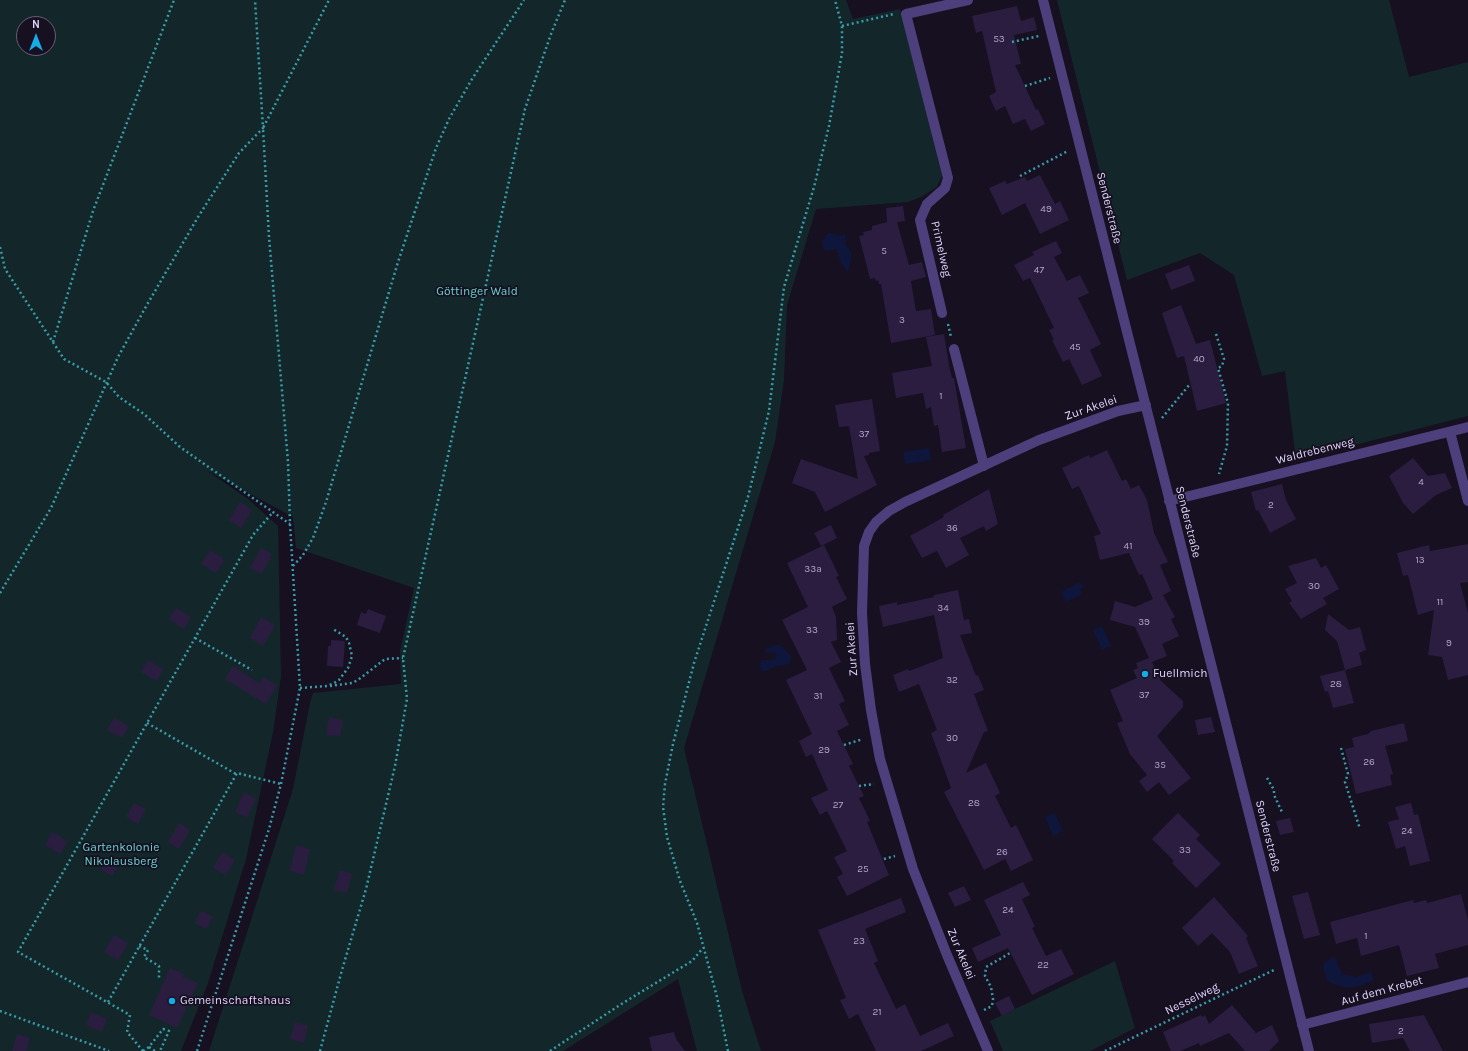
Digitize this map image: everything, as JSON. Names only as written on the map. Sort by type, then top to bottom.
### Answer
[{"type":"street","points":[[906,14],[968,0]]},
{"type":"street","name":"Senderstraße","points":[[1042,0],[1309,1051]]},
{"type":"street","name":"Primelweg","points":[[906,14],[948,178],[945,188],[927,204],[920,220],[942,313]]},
{"type":"street","points":[[954,349],[984,466]]},
{"type":"street","name":"Zur Akelei","points":[[988,1051],[913,869],[891,799],[876,737],[865,664],[862,613],[864,546],[869,532],[876,522],[889,511],[984,466],[1073,427],[1118,412],[1146,406]]},
{"type":"street","name":"Waldrebenweg","points":[[1169,501],[1468,427]]},
{"type":"street","points":[[1450,432],[1468,501]]},
{"type":"street","name":"Auf dem Krebet","points":[[1302,1025],[1468,982]]},
{"type":"path","points":[[53,343],[93,211],[174,0]]},
{"type":"path","points":[[197,1051],[269,830],[281,784],[300,688],[292,566],[288,462],[269,237],[255,0]]},
{"type":"path","points":[[0,593],[51,508],[106,382],[136,324],[198,217],[239,153],[263,128],[329,0]]},
{"type":"path","points":[[292,566],[303,555],[314,538],[393,276],[436,148],[449,119],[472,79],[524,0]]},
{"type":"path","points":[[320,1051],[366,889],[395,766],[407,699],[403,658],[525,109],[551,34],[565,0]]},
{"type":"path","points":[[728,1051],[717,997],[697,923],[676,867],[667,837],[663,807],[665,784],[673,744],[694,663],[746,504],[769,412],[784,287],[814,188],[829,126],[842,52],[842,26],[835,0]]},
{"type":"path","points":[[842,26],[892,14],[906,14]]},
{"type":"path","points":[[1012,42],[1051,33]]},
{"type":"path","points":[[1025,86],[1061,74]]},
{"type":"path","points":[[1020,176],[1080,145]]},
{"type":"path","points":[[0,247],[5,269],[64,359],[106,382],[119,397],[144,414],[180,447],[290,524]]},
{"type":"path","points":[[942,313],[947,320],[954,349]]},
{"type":"path","points":[[1215,490],[1226,454],[1228,436],[1228,404],[1218,368],[1222,366],[1224,359],[1216,334]]},
{"type":"path","points":[[1152,431],[1190,384]]},
{"type":"path","points":[[160,1051],[169,1031],[163,1029],[149,1047],[143,1051],[127,1032],[130,1015],[18,952],[253,535],[273,512]]},
{"type":"path","points":[[327,686],[339,680],[344,675],[351,663],[352,656],[346,637],[333,629]]},
{"type":"path","points":[[195,638],[252,670]]},
{"type":"path","points":[[300,688],[352,683],[385,659],[403,658]]},
{"type":"path","points":[[147,723],[236,774],[281,784]]},
{"type":"path","points":[[844,745],[853,741],[876,737]]},
{"type":"path","points":[[1341,748],[1348,774],[1345,782],[1360,829]]},
{"type":"path","points":[[108,1002],[236,774]]},
{"type":"path","points":[[1267,778],[1274,790],[1274,795],[1282,812]]},
{"type":"path","points":[[139,946],[148,950],[144,957],[159,966],[159,978]]},
{"type":"path","points":[[550,1051],[575,1033],[692,961],[703,947]]},
{"type":"path","points":[[973,1015],[992,1006],[992,991],[985,976],[986,967],[1010,953]]},
{"type":"path","name":"Nesselweg","points":[[1105,1051],[1287,964]]},
{"type":"path","points":[[0,1011],[109,1051]]},
{"type":"path","points":[[149,1047],[155,1051]]},
{"type":"green space","name":"Göttinger Wald","points":[[0,0],[846,0],[853,19],[900,9],[942,176],[937,187],[921,197],[908,202],[816,209],[787,305],[784,380],[775,442],[684,748],[742,991],[761,1051],[697,1051],[678,979],[563,1051],[209,1051],[293,789],[313,693],[401,684],[400,651],[414,588],[296,548],[293,517],[206,470],[248,499],[278,526],[281,676],[273,732],[246,859],[208,983],[181,1051],[0,1051]]},
{"type":"green space","points":[[1057,0],[1389,0],[1409,77],[1468,62],[1468,416],[1296,460],[1285,371],[1262,376],[1234,275],[1200,253],[1127,280]]},
{"type":"green space","points":[[1115,961],[1135,1028],[1090,1051],[1003,1051],[990,1021]]},
{"type":"water","points":[[829,232],[839,236],[845,234],[846,245],[851,252],[848,272],[841,263],[836,249],[828,251],[823,248],[822,241]]},
{"type":"water","points":[[929,448],[931,460],[905,464],[903,452]]},
{"type":"water","points":[[1080,582],[1083,587],[1080,589],[1082,594],[1066,602],[1061,592]]},
{"type":"water","points":[[1102,626],[1111,646],[1102,650],[1093,630]]},
{"type":"water","points":[[776,645],[781,645],[791,656],[790,664],[776,666],[766,671],[762,671],[759,666],[762,660],[774,660],[777,656],[775,652],[766,653],[765,649]]},
{"type":"water","points":[[1055,813],[1063,831],[1053,836],[1045,817]]},
{"type":"water","points":[[1332,958],[1336,958],[1338,961],[1337,964],[1342,974],[1356,977],[1371,972],[1374,980],[1361,986],[1346,988],[1331,983],[1327,980],[1323,968],[1324,963]]},
{"type":"building","points":[[1017,6],[1021,21],[1034,17],[1037,30],[1014,35],[1021,64],[1015,65],[1036,110],[1038,109],[1045,124],[1031,131],[1025,119],[1013,124],[1005,106],[996,111],[989,96],[996,92],[982,31],[976,33],[972,16]]},
{"type":"building","points":[[1040,175],[1055,204],[1060,201],[1069,220],[1040,234],[1025,203],[1002,215],[989,188],[1005,181],[1007,184],[1025,177],[1027,181]]},
{"type":"building","points":[[903,206],[905,221],[897,222],[909,265],[922,262],[926,277],[911,281],[916,311],[931,309],[935,335],[891,343],[881,284],[879,284],[878,280],[876,281],[875,278],[870,279],[859,236],[864,235],[863,232],[872,230],[872,226],[887,222],[886,208]]},
{"type":"building","points":[[1056,241],[1062,253],[1054,257],[1067,281],[1080,275],[1089,293],[1078,298],[1101,344],[1090,350],[1102,376],[1082,385],[1069,359],[1063,362],[1052,340],[1054,340],[1049,330],[1054,328],[1030,278],[1023,281],[1014,265],[1034,255],[1032,252]]},
{"type":"building","points":[[1189,265],[1195,281],[1171,290],[1165,274]]},
{"type":"building","points":[[1181,305],[1196,344],[1210,340],[1226,403],[1197,411],[1184,356],[1177,358],[1162,313]]},
{"type":"building","points":[[944,334],[949,365],[952,378],[954,378],[966,448],[942,452],[938,425],[934,426],[931,407],[926,409],[923,393],[896,398],[892,373],[932,366],[926,337]]},
{"type":"building","points":[[872,399],[880,451],[869,453],[869,455],[864,456],[877,485],[825,512],[815,492],[792,483],[801,459],[858,479],[849,426],[839,427],[835,405]]},
{"type":"building","points":[[1107,450],[1122,481],[1126,479],[1131,489],[1139,485],[1147,500],[1154,533],[1168,562],[1160,565],[1171,591],[1163,595],[1175,617],[1171,619],[1179,636],[1162,644],[1167,656],[1152,662],[1161,681],[1183,701],[1183,707],[1157,736],[1191,778],[1169,795],[1159,782],[1147,792],[1139,781],[1147,775],[1130,754],[1117,723],[1123,721],[1110,690],[1137,678],[1133,670],[1138,668],[1136,663],[1149,658],[1135,627],[1110,620],[1115,601],[1135,607],[1153,599],[1142,574],[1139,575],[1129,553],[1100,560],[1094,536],[1101,534],[1079,486],[1072,489],[1062,468],[1089,455],[1090,458]]},
{"type":"building","points":[[1413,458],[1428,476],[1445,473],[1452,488],[1436,495],[1413,514],[1403,503],[1389,476]]},
{"type":"building","points":[[1282,484],[1286,500],[1296,519],[1270,533],[1258,510],[1256,511],[1251,492]]},
{"type":"building","points":[[989,489],[998,524],[986,531],[984,526],[960,538],[969,555],[946,568],[937,551],[922,558],[910,536]]},
{"type":"building","points":[[240,502],[252,510],[241,528],[229,520]]},
{"type":"building","points":[[831,525],[837,538],[821,546],[814,533]]},
{"type":"building","points":[[1468,544],[1468,582],[1460,583],[1468,613],[1468,675],[1448,680],[1442,657],[1428,655],[1434,610],[1418,615],[1408,575],[1403,576],[1397,553],[1429,545],[1430,551]]},
{"type":"building","points":[[824,545],[839,576],[836,577],[847,599],[832,607],[836,617],[837,640],[831,642],[841,662],[829,668],[845,701],[839,704],[849,725],[837,731],[853,764],[849,766],[864,796],[859,798],[870,821],[867,822],[889,875],[847,896],[837,877],[843,874],[834,857],[847,851],[827,811],[820,815],[811,798],[828,790],[812,754],[806,757],[799,741],[812,734],[786,680],[807,670],[782,620],[808,607],[787,563]]},
{"type":"building","points":[[261,548],[272,554],[262,574],[250,568]]},
{"type":"building","points":[[210,550],[223,558],[222,560],[224,561],[216,573],[201,564]]},
{"type":"building","points":[[1316,558],[1321,568],[1326,565],[1339,589],[1323,598],[1327,604],[1301,619],[1289,603],[1292,601],[1285,589],[1297,583],[1288,566]]},
{"type":"building","points":[[958,590],[964,620],[969,619],[972,633],[960,635],[976,676],[978,675],[984,690],[974,694],[988,731],[984,732],[966,773],[986,763],[1000,793],[995,796],[1011,828],[1016,825],[1033,860],[1011,871],[1005,859],[984,870],[944,792],[951,788],[931,733],[937,730],[919,684],[899,692],[893,675],[908,669],[909,671],[943,658],[934,615],[883,627],[879,606],[897,602],[897,605]]},
{"type":"building","points":[[176,608],[191,617],[184,629],[169,619]]},
{"type":"building","points":[[368,609],[386,616],[380,633],[357,625],[361,612],[366,614]]},
{"type":"building","points":[[1328,614],[1349,630],[1360,627],[1366,650],[1359,653],[1362,665],[1345,670],[1337,641],[1325,630]]},
{"type":"building","points":[[261,617],[275,625],[263,646],[250,638]]},
{"type":"building","points":[[331,640],[345,641],[343,667],[327,666],[328,646],[331,646]]},
{"type":"building","points":[[148,660],[163,669],[157,681],[141,672]]},
{"type":"building","points":[[233,666],[260,684],[263,677],[277,685],[266,704],[225,679]]},
{"type":"building","points":[[1345,670],[1354,703],[1333,708],[1328,691],[1325,692],[1320,676]]},
{"type":"building","points":[[329,717],[343,720],[340,736],[326,735]]},
{"type":"building","points":[[1211,717],[1215,732],[1198,735],[1195,720]]},
{"type":"building","points":[[114,718],[129,726],[122,738],[107,730]]},
{"type":"building","points":[[1404,723],[1408,741],[1385,746],[1393,774],[1390,775],[1392,785],[1356,794],[1345,749],[1354,747],[1352,738],[1368,734],[1371,731]]},
{"type":"building","points":[[244,792],[256,799],[247,818],[235,812]]},
{"type":"building","points":[[134,803],[146,809],[138,824],[126,817]]},
{"type":"building","points":[[1411,803],[1414,815],[1418,814],[1430,861],[1410,866],[1405,846],[1396,849],[1388,822],[1399,819],[1395,807]]},
{"type":"building","points":[[1178,813],[1200,835],[1196,839],[1221,864],[1196,888],[1172,863],[1174,861],[1152,839]]},
{"type":"building","points":[[1290,818],[1294,832],[1280,835],[1276,821]]},
{"type":"building","points":[[179,823],[190,830],[179,849],[168,842]]},
{"type":"building","points":[[52,832],[68,841],[60,854],[45,845]]},
{"type":"building","points":[[296,845],[310,849],[304,875],[290,871]]},
{"type":"building","points":[[222,852],[235,860],[226,875],[213,868]]},
{"type":"building","points":[[109,855],[121,861],[112,876],[100,869]]},
{"type":"building","points":[[340,870],[352,874],[347,893],[334,890]]},
{"type":"building","points":[[1023,882],[1030,895],[1022,899],[1035,927],[1032,928],[1046,956],[1061,949],[1074,974],[1032,995],[1008,948],[978,962],[972,948],[1001,935],[984,900]]},
{"type":"building","points":[[964,886],[971,900],[955,907],[948,893]]},
{"type":"building","points":[[1308,892],[1320,935],[1304,939],[1292,896]]},
{"type":"building","points":[[1461,894],[1468,920],[1468,945],[1435,954],[1439,968],[1407,976],[1399,945],[1361,956],[1357,938],[1336,944],[1330,922],[1413,900],[1414,903],[1426,900],[1427,903]]},
{"type":"building","points":[[1214,897],[1248,936],[1246,938],[1258,966],[1239,974],[1230,952],[1212,933],[1198,946],[1182,928]]},
{"type":"building","points":[[901,898],[906,912],[865,929],[878,961],[874,963],[896,1009],[905,1004],[920,1036],[948,1023],[954,1036],[921,1051],[876,1051],[858,1014],[849,1019],[840,1000],[846,998],[818,930]]},
{"type":"building","points":[[201,910],[213,917],[206,929],[195,923]]},
{"type":"building","points":[[114,935],[128,943],[118,960],[104,952]]},
{"type":"building","name":"Gemeinschaftshaus","points":[[170,968],[184,974],[183,977],[198,983],[177,1028],[149,1015]]},
{"type":"building","points":[[1009,996],[1015,1009],[1002,1016],[995,1003]]},
{"type":"building","points":[[1232,1005],[1256,1033],[1272,1025],[1279,1041],[1269,1051],[1245,1051],[1229,1033],[1200,1046],[1199,1043],[1180,1051],[1171,1051],[1163,1032],[1201,1015],[1202,1017],[1205,1015],[1209,1024]]},
{"type":"building","points":[[91,1012],[107,1019],[102,1032],[86,1025]]},
{"type":"building","points":[[1424,1015],[1443,1051],[1410,1051],[1403,1038],[1372,1043],[1369,1024]]},
{"type":"building","points":[[295,1022],[308,1026],[304,1043],[290,1039]]},
{"type":"building","points":[[674,1032],[676,1039],[685,1051],[652,1051],[649,1037]]},
{"type":"building","points":[[17,1034],[30,1038],[26,1051],[12,1051]]},
{"type":"place","name":"Fuellmich","points":[[1145,674]]},
{"type":"place","name":"Gemeinschaftshaus","points":[[172,1001]]},
{"type":"park label","name":"Gartenkolonie Nikolausberg","points":[[121,855]]}]
